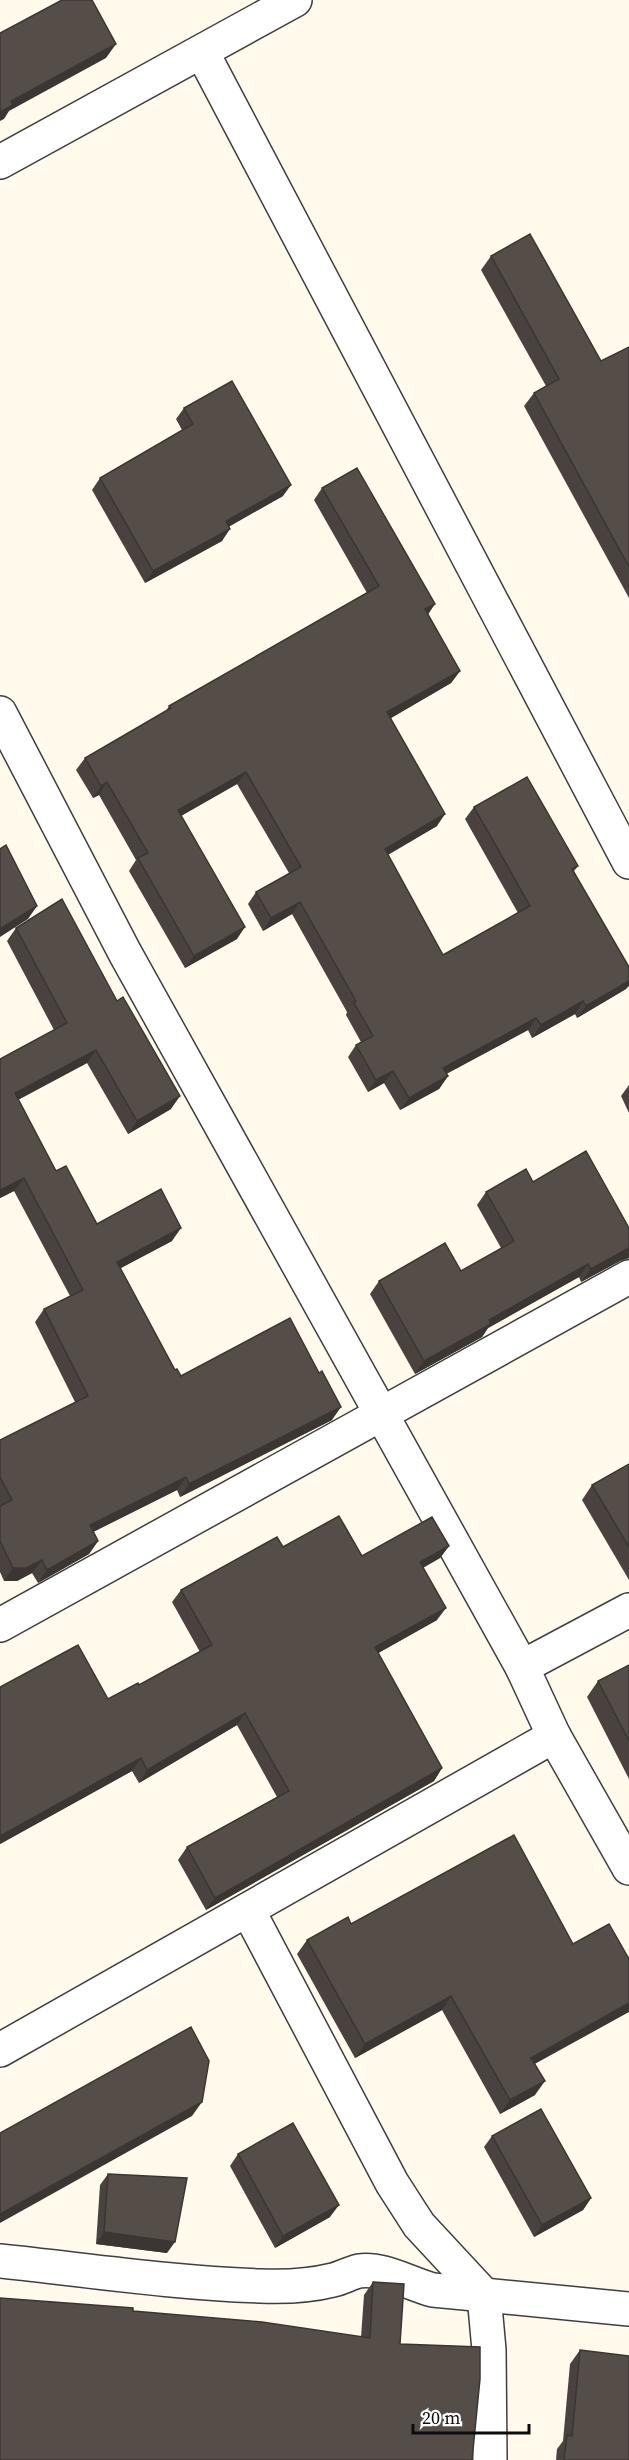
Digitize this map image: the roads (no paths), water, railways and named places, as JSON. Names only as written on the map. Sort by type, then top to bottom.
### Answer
[{"type":"street","points":[[0,162],[296,0]]},
{"type":"street","points":[[202,52],[617,811],[629,862]]},
{"type":"street","points":[[0,714],[125,953],[383,1414],[522,1667],[554,1736],[629,1868]]},
{"type":"street","points":[[3,1616],[383,1414],[629,1277]]},
{"type":"street","points":[[522,1667],[629,1610]]},
{"type":"street","points":[[0,2050],[554,1736]]},
{"type":"street","points":[[248,1910],[392,2183],[419,2226],[484,2295],[489,2350],[490,2460]]},
{"type":"street","points":[[0,2261],[144,2277],[260,2286],[296,2286],[334,2280],[359,2271],[376,2272],[392,2275],[412,2285],[433,2290],[629,2309]]}]
